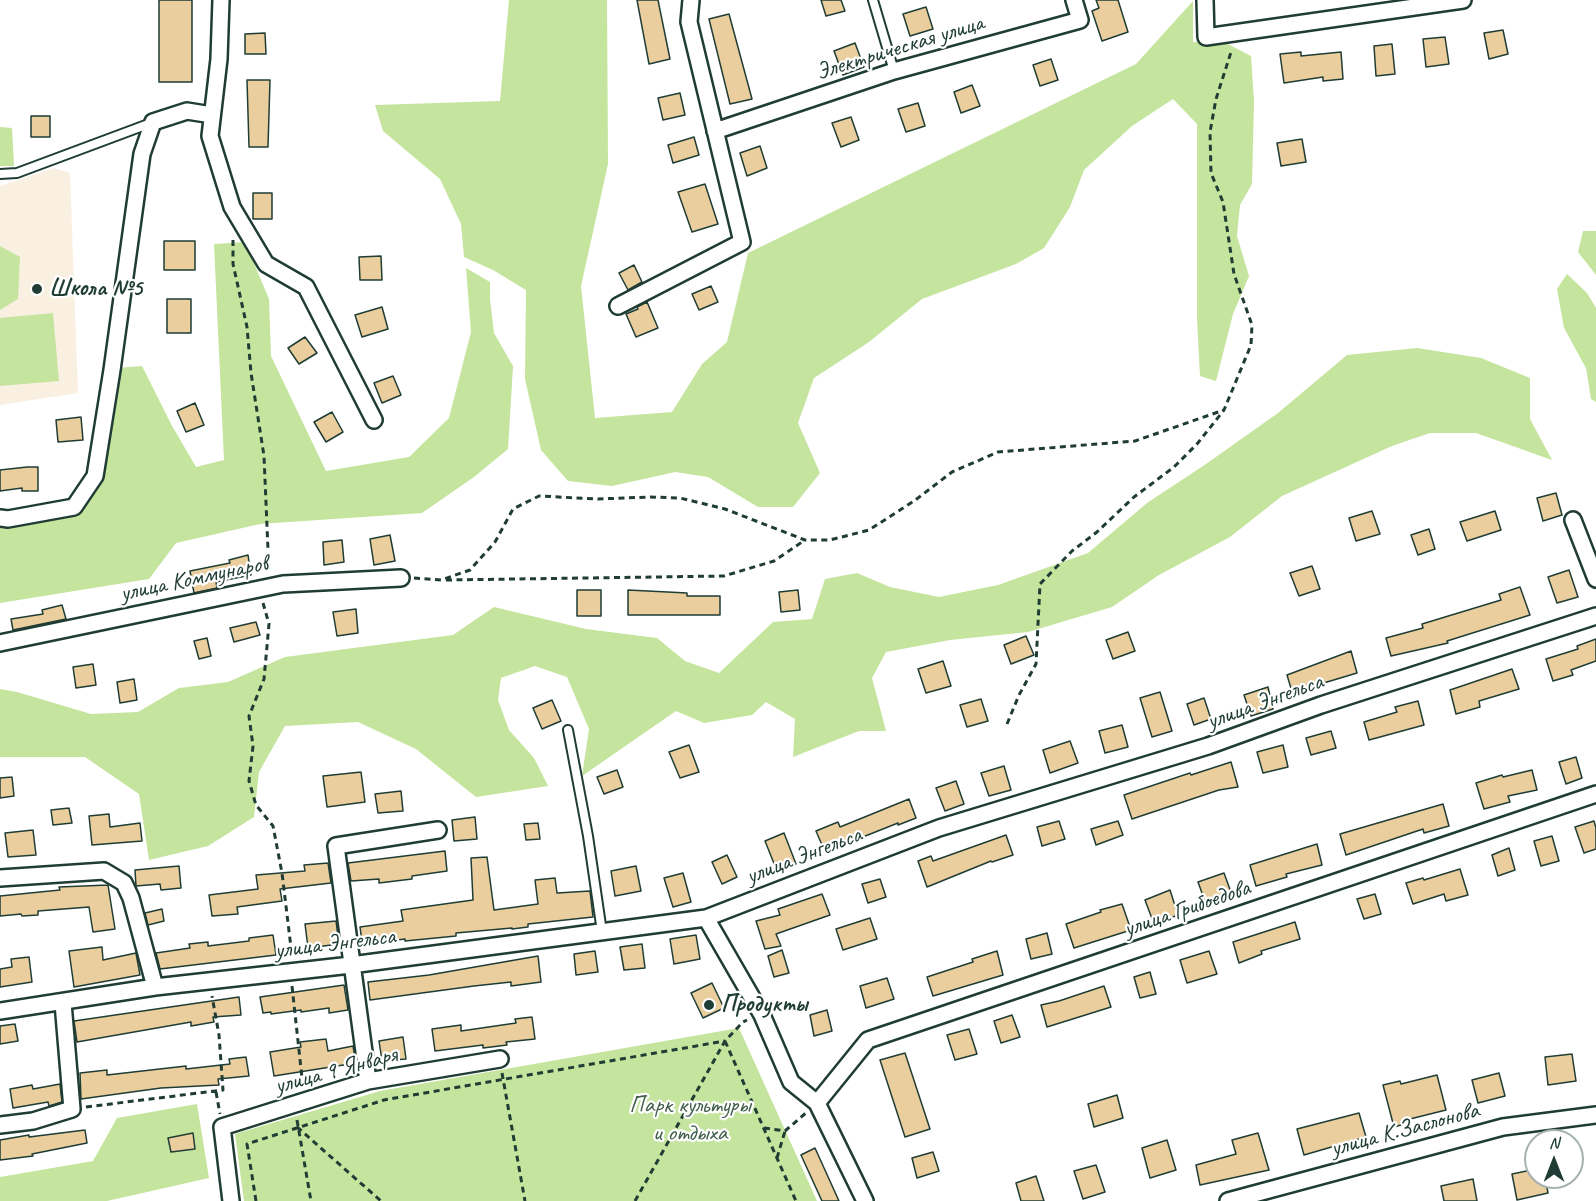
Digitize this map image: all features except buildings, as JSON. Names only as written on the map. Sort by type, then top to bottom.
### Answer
[{"type":"street","points":[[221,0],[219,59],[210,136],[232,207],[266,264],[306,287],[374,420]]},
{"type":"street","points":[[618,306],[742,242],[689,22],[691,0]]},
{"type":"street","name":"Электрическая улица","points":[[715,131],[894,70],[1080,20],[1074,0]]},
{"type":"street","points":[[1205,0],[1206,37],[1463,0]]},
{"type":"street","points":[[0,518],[8,519],[74,507],[95,476],[142,154],[153,122],[188,111],[212,115]]},
{"type":"street","points":[[1573,520],[1596,579]]},
{"type":"street","name":"улица Коммунаров","points":[[0,643],[283,584],[400,578]]},
{"type":"street","name":"улица Энгельса","points":[[0,1011],[155,987],[351,965],[706,918],[939,828],[1208,746],[1321,705],[1596,616]]},
{"type":"street","name":"улица Грибоедова","points":[[817,1103],[868,1040],[1596,794]]},
{"type":"street","points":[[368,1081],[336,846],[438,830]]},
{"type":"street","points":[[0,878],[105,871],[124,883],[131,898],[155,987]]},
{"type":"street","points":[[706,918],[762,1015],[790,1082],[817,1103],[865,1201]]},
{"type":"street","points":[[0,1125],[33,1121],[72,1109],[63,1003]]},
{"type":"street","name":"улица 9 Января","points":[[222,1127],[368,1081],[500,1059]]},
{"type":"street","name":"улица К.Заслонова","points":[[1228,1201],[1503,1127],[1596,1115]]},
{"type":"street","points":[[222,1127],[231,1201]]},
{"type":"lane","points":[[873,0],[894,70]]},
{"type":"lane","points":[[0,174],[17,174],[153,122]]},
{"type":"lane","points":[[568,729],[588,836],[602,932]]},
{"type":"path","points":[[1007,724],[1019,695],[1036,664],[1040,584],[1072,551],[1097,532],[1134,497],[1174,467],[1224,410],[1251,345],[1252,325],[1234,274],[1223,202],[1211,173],[1210,132],[1216,99],[1237,33]]},
{"type":"path","points":[[232,207],[233,264],[247,327],[251,373],[264,456],[265,587],[268,624],[264,679],[249,716],[253,746],[249,781],[256,805],[273,826],[285,892],[293,972],[291,992],[302,1084],[302,1102],[297,1128],[311,1201]]},
{"type":"path","points":[[441,580],[470,570],[495,542],[513,509],[539,496],[598,499],[650,496],[680,498],[725,509],[806,540],[830,540],[869,530],[914,501],[952,472],[998,452],[1135,441],[1224,410]]},
{"type":"path","points":[[400,578],[441,580],[724,576],[774,561],[806,540]]},
{"type":"path","points":[[72,1109],[223,1090],[219,1035],[210,981]]},
{"type":"path","points":[[635,1201],[725,1041],[742,1022],[762,1015]]},
{"type":"path","points":[[256,1201],[247,1144],[384,1100],[725,1041]]},
{"type":"path","points":[[725,1041],[796,1201]]},
{"type":"path","points":[[503,1079],[525,1201]]},
{"type":"path","points":[[216,1092],[222,1127]]},
{"type":"path","points":[[777,1158],[785,1131],[817,1103]]},
{"type":"path","points":[[297,1128],[381,1201]]},
{"type":"path","points":[[764,1128],[785,1131]]},
{"type":"shaded area","name":"Школа №5","points":[[54,168],[70,173],[78,393],[0,405],[0,186]]},
{"type":"green space","points":[[509,0],[607,0],[608,164],[581,286],[595,418],[672,412],[702,364],[727,342],[748,253],[1136,64],[1193,1],[1193,42],[1224,42],[1251,56],[1254,101],[1252,184],[1240,205],[1237,236],[1249,276],[1233,314],[1216,381],[1200,376],[1197,318],[1197,124],[1173,99],[1132,126],[1084,170],[1070,207],[1044,248],[1016,264],[922,299],[869,342],[814,378],[798,423],[820,473],[793,507],[758,507],[708,477],[675,472],[612,486],[568,481],[541,450],[525,379],[526,290],[493,270],[464,257],[461,224],[440,179],[383,131],[375,105],[500,101]]},
{"type":"green space","points":[[0,127],[12,128],[14,166],[0,166]]},
{"type":"green space","points":[[1583,231],[1596,231],[1596,275],[1578,252]]},
{"type":"green space","points":[[245,242],[269,299],[271,356],[326,471],[409,457],[449,418],[471,332],[466,268],[490,282],[494,333],[513,366],[508,449],[474,477],[422,513],[260,524],[176,543],[149,579],[0,603],[0,528],[68,518],[85,507],[104,464],[117,368],[142,366],[196,467],[224,460],[214,244]]},
{"type":"green space","points":[[0,246],[20,257],[18,299],[0,310]]},
{"type":"green space","points":[[1567,274],[1587,293],[1596,308],[1596,402],[1591,399],[1586,368],[1564,328],[1557,289]]},
{"type":"green space","points":[[53,313],[59,381],[0,386],[0,318]]},
{"type":"green space","points":[[1417,348],[1481,358],[1530,378],[1530,419],[1552,460],[1476,433],[1430,433],[1392,446],[1282,496],[1230,537],[1159,575],[1112,607],[1028,632],[950,640],[886,652],[872,678],[886,731],[859,731],[793,757],[795,719],[766,702],[752,715],[704,723],[676,711],[582,776],[589,729],[567,677],[535,666],[501,678],[498,700],[509,730],[534,758],[548,786],[476,797],[416,749],[358,722],[285,726],[259,772],[254,817],[208,846],[149,860],[139,794],[85,757],[0,757],[0,689],[91,714],[138,712],[179,688],[228,682],[285,657],[453,635],[494,607],[586,629],[657,638],[685,661],[719,673],[773,622],[812,619],[825,579],[857,573],[890,587],[939,597],[998,585],[1088,553],[1147,503],[1278,413],[1347,355]]},
{"type":"green space","name":"Парк культуры и отдыха","points":[[739,1028],[817,1201],[244,1201],[235,1134],[380,1091]]},
{"type":"green space","points":[[197,1104],[209,1178],[107,1201],[0,1201],[0,1177],[93,1161],[117,1118]]},
{"type":"place","name":"Школа №5","points":[[37,289]]},
{"type":"place","name":"Продукты","points":[[709,1005]]}]
